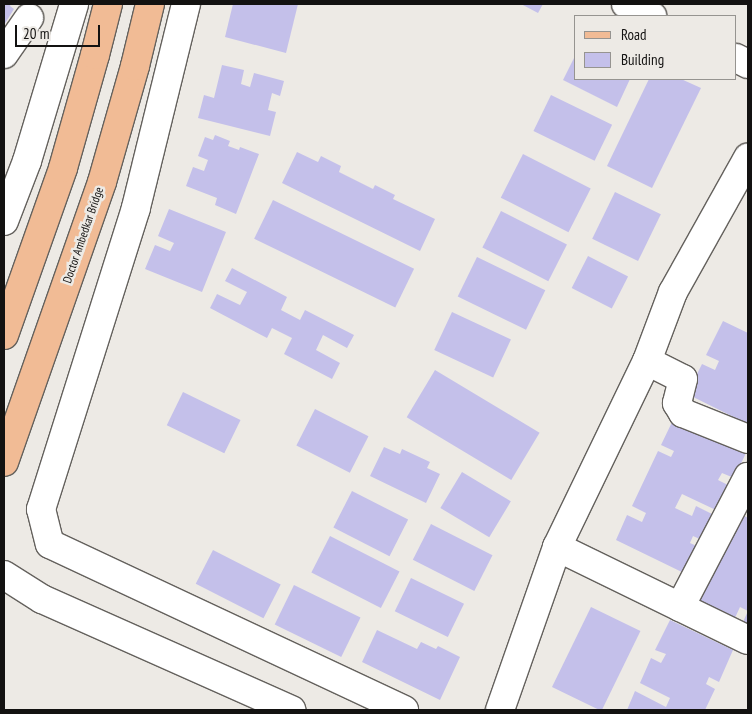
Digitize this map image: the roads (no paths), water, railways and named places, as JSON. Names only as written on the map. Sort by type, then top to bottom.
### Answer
[{"type":"main road","points":[[4,335],[63,168],[108,4]]},
{"type":"main road","name":"Doctor Ambedkar Bridge","points":[[4,462],[102,182],[135,66],[150,4]]},
{"type":"street","points":[[4,221],[27,161],[74,4]]},
{"type":"street","points":[[186,4],[136,208],[41,508],[50,544],[404,710]]},
{"type":"street","points":[[626,4],[650,15]]},
{"type":"street","points":[[4,54],[29,18]]},
{"type":"street","points":[[500,710],[557,547],[647,361],[673,292],[748,158]]},
{"type":"street","points":[[647,361],[683,379],[678,402],[683,413],[748,439]]},
{"type":"street","points":[[680,607],[748,477]]},
{"type":"street","points":[[557,547],[748,640]]},
{"type":"street","points":[[4,575],[42,599],[291,710]]}]
